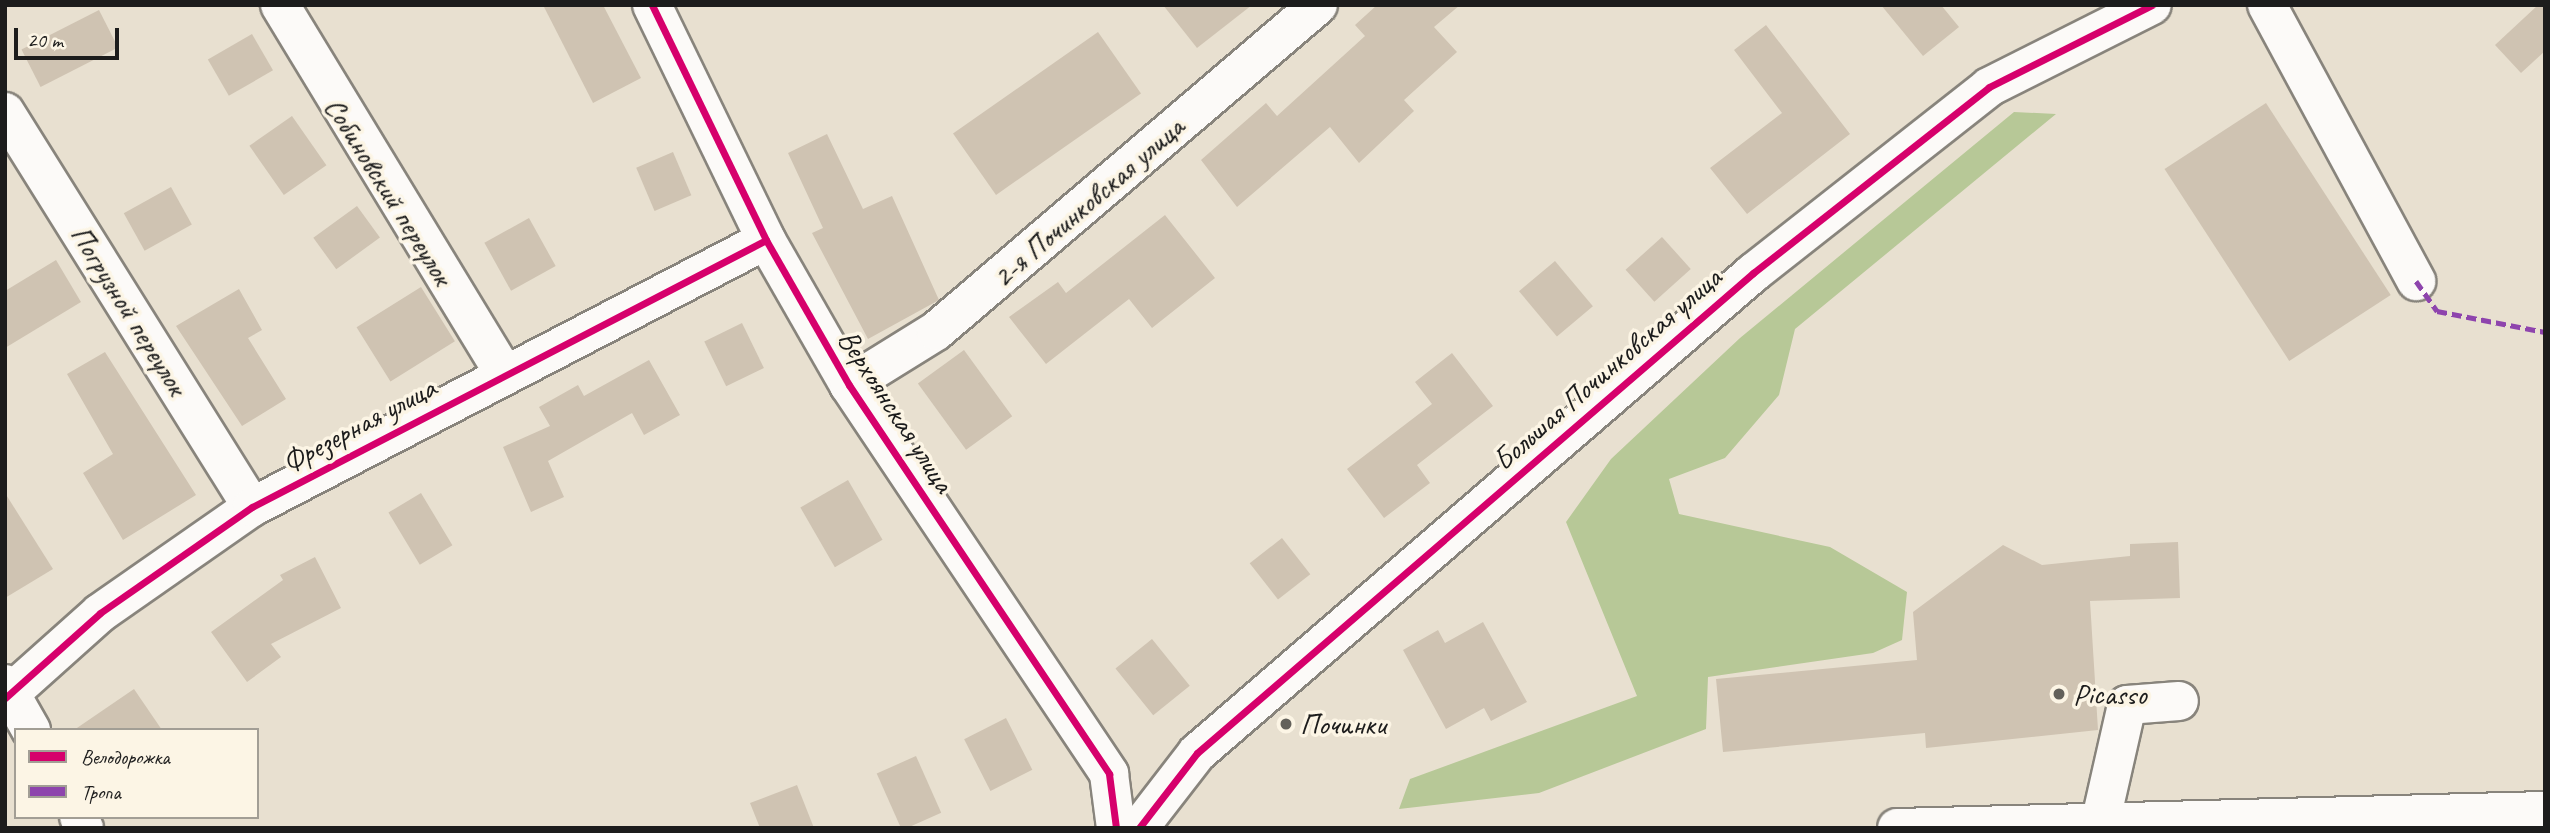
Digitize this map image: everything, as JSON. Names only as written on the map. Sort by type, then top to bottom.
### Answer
[{"type":"street","name":"Собиновский переулок","points":[[280,5],[504,374]]},
{"type":"street","name":"Верхоянская улица","points":[[652,5],[766,240],[849,385],[1109,774],[1116,828]]},
{"type":"street","name":"2-я Починковская улица","points":[[849,385],[936,331],[1318,5]]},
{"type":"street","name":"Большая Починковская улица","points":[[1139,828],[1197,753],[1753,273],[1989,87],[2152,5]]},
{"type":"street","points":[[2267,5],[2416,281]]},
{"type":"street","name":"Погрузной переулок","points":[[5,112],[252,507]]},
{"type":"street","name":"Фрезерная улица","points":[[8,692],[100,613],[252,507],[766,240]]},
{"type":"street","points":[[8,692],[30,728]]},
{"type":"street","points":[[2100,824],[2127,705],[2179,701]]},
{"type":"street","points":[[1897,828],[2543,817]]},
{"type":"green space","points":[[2014,112],[2056,114],[1795,329],[1779,395],[1725,458],[1669,479],[1679,514],[1830,547],[1907,592],[1902,640],[1873,653],[1708,677],[1706,729],[1539,793],[1399,809],[1410,779],[1637,696],[1566,522],[1611,459],[1740,338]]},
{"type":"building","points":[[543,5],[603,5],[641,78],[593,103]]},
{"type":"building","points":[[1163,5],[1252,5],[1197,48]]},
{"type":"building","points":[[1377,5],[1460,5],[1434,27],[1457,52],[1404,100],[1414,111],[1359,163],[1330,127],[1237,207],[1201,160],[1266,103],[1277,116],[1365,36],[1355,25]]},
{"type":"building","points":[[1881,5],[1941,5],[1959,27],[1923,56]]},
{"type":"building","points":[[2538,5],[2545,5],[2545,51],[2521,73],[2495,45]]},
{"type":"building","points":[[99,10],[118,47],[41,87],[21,49]]},
{"type":"building","points":[[1766,25],[1850,134],[1747,214],[1710,168],[1782,113],[1734,50]]},
{"type":"building","points":[[1098,32],[1141,93],[996,195],[953,134]]},
{"type":"building","points":[[252,34],[273,70],[229,96],[208,60]]},
{"type":"building","points":[[2266,103],[2391,295],[2289,361],[2165,169]]},
{"type":"building","points":[[292,116],[326,165],[284,195],[249,146]]},
{"type":"building","points":[[827,134],[863,209],[892,196],[939,300],[868,339],[812,233],[823,228],[788,153]]},
{"type":"building","points":[[673,152],[691,195],[655,211],[636,168]]},
{"type":"building","points":[[171,187],[192,225],[145,251],[124,213]]},
{"type":"building","points":[[357,206],[380,238],[336,269],[313,238]]},
{"type":"building","points":[[1165,215],[1215,278],[1152,328],[1129,299],[1046,364],[1009,317],[1058,282],[1066,293]]},
{"type":"building","points":[[529,218],[556,266],[511,291],[484,243]]},
{"type":"building","points":[[1662,237],[1691,269],[1654,302],[1626,270]]},
{"type":"building","points":[[56,260],[81,302],[5,348],[5,291]]},
{"type":"building","points":[[1555,261],[1593,306],[1557,336],[1519,291]]},
{"type":"building","points":[[421,287],[455,341],[390,382],[357,327]]},
{"type":"building","points":[[239,289],[262,330],[248,338],[286,399],[242,426],[176,326]]},
{"type":"building","points":[[742,323],[764,368],[726,386],[704,341]]},
{"type":"building","points":[[964,350],[1012,416],[966,450],[918,384]]},
{"type":"building","points":[[105,352],[196,495],[123,540],[83,473],[113,454],[67,374]]},
{"type":"building","points":[[1452,353],[1493,406],[1417,465],[1430,483],[1384,518],[1347,469],[1432,404],[1415,382]]},
{"type":"building","points":[[649,360],[680,415],[644,435],[632,413],[548,461],[564,497],[531,512],[503,447],[550,426],[539,407],[578,385],[584,396]]},
{"type":"building","points":[[848,480],[882,540],[835,567],[800,508]]},
{"type":"building","points":[[5,493],[53,569],[5,598]]},
{"type":"building","points":[[421,493],[452,545],[420,565],[388,513]]},
{"type":"building","points":[[1282,538],[1310,574],[1278,599],[1250,563]]},
{"type":"building","points":[[2178,542],[2180,598],[2090,601],[2098,730],[1926,748],[1925,733],[1723,752],[1716,679],[1917,660],[1913,612],[2003,545],[2042,565],[2130,556],[2130,544]]},
{"type":"building","points":[[315,557],[341,608],[271,644],[281,657],[247,682],[211,632],[283,580],[280,575]]},
{"type":"building","points":[[1483,622],[1527,702],[1491,721],[1484,708],[1446,729],[1403,650],[1438,630],[1445,643]]},
{"type":"building","points":[[1152,639],[1190,686],[1153,715],[1115,669]]},
{"type":"building","points":[[134,689],[161,728],[77,728]]},
{"type":"building","points":[[1006,718],[1032,770],[990,791],[964,739]]},
{"type":"building","points":[[916,756],[941,813],[901,828],[877,773]]},
{"type":"building","points":[[797,785],[814,828],[760,828],[750,803]]},
{"type":"marked path","points":[[2416,281],[2437,311],[2545,332]]},
{"type":"cycle path","points":[[652,5],[766,240],[849,385],[1109,774],[1116,828]]},
{"type":"cycle path","points":[[1139,828],[1197,753],[1753,273],[1989,87],[2152,5]]},
{"type":"cycle path","points":[[5,698],[100,613],[252,507],[766,240]]},
{"type":"place","name":"Picasso","points":[[2059,694]]},
{"type":"place","name":"Починки","points":[[1286,724]]}]
